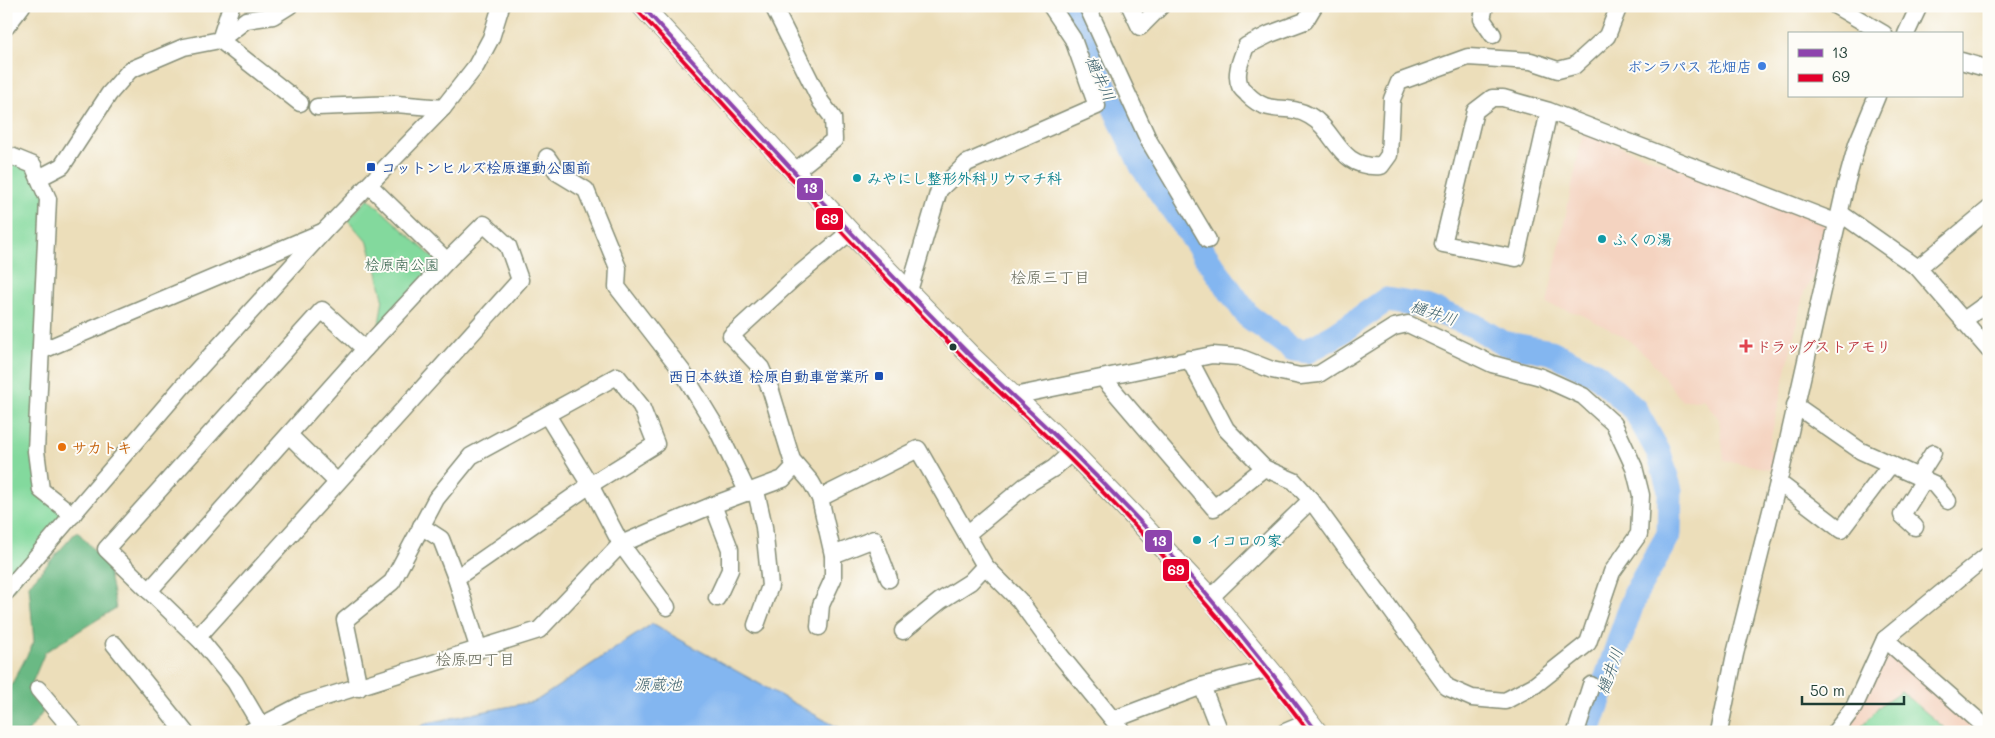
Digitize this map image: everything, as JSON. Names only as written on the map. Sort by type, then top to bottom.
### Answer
[{"type":"main road","points":[[647,7],[850,232],[1072,452],[1210,598],[1313,727]]},
{"type":"street","points":[[6,26],[22,6]]},
{"type":"street","points":[[220,40],[230,6]]},
{"type":"street","points":[[39,178],[62,166],[109,94],[130,70],[184,47],[220,40],[246,20],[272,16],[290,6]]},
{"type":"street","points":[[6,592],[183,386],[325,230],[443,108],[476,66],[491,38],[501,6]]},
{"type":"street","points":[[774,6],[822,102],[833,118],[835,129],[834,140],[794,172]]},
{"type":"street","points":[[909,291],[938,190],[967,162],[1097,106],[1072,39],[1051,6]]},
{"type":"street","points":[[1087,6],[1149,141],[1208,240]]},
{"type":"street","points":[[1130,6],[1140,27],[1161,6]]},
{"type":"street","points":[[1314,6],[1305,20],[1246,46],[1238,68],[1240,86],[1257,104],[1277,110],[1294,108],[1312,117],[1340,151],[1368,167],[1381,166],[1389,155],[1392,99],[1399,82],[1468,57],[1531,61],[1558,70],[1574,66],[1606,36],[1619,6]]},
{"type":"street","points":[[1485,6],[1482,20],[1493,35]]},
{"type":"street","points":[[1836,6],[1881,32]]},
{"type":"street","points":[[1907,32],[1919,6]]},
{"type":"street","points":[[220,40],[300,103]]},
{"type":"street","points":[[1962,61],[1989,69]]},
{"type":"street","points":[[1549,111],[1516,258],[1443,244],[1475,111],[1492,98],[1503,98],[1549,111],[1839,218],[1918,268],[1988,348]]},
{"type":"street","points":[[1723,729],[1735,654],[1778,482],[1839,218],[1857,144],[1876,98]]},
{"type":"street","points":[[317,107],[396,104],[443,108]]},
{"type":"street","points":[[6,154],[33,165],[48,200],[36,451],[41,490],[73,515]]},
{"type":"street","points":[[546,157],[558,173],[586,190],[618,268],[617,287],[682,371],[752,492],[764,527],[770,586],[756,625]]},
{"type":"street","points":[[369,185],[448,261]]},
{"type":"street","points":[[1918,268],[1989,209]]},
{"type":"street","points":[[150,591],[366,349],[484,224],[508,246],[520,280],[198,637],[235,682],[255,729],[303,704],[539,630],[621,544],[713,505],[783,479],[796,465]]},
{"type":"street","points":[[41,351],[325,230]]},
{"type":"street","points":[[819,628],[822,605],[833,579],[833,555],[820,498],[811,482],[792,460],[771,391],[761,368],[731,336],[792,280],[850,232]]},
{"type":"street","points":[[1964,320],[1989,302]]},
{"type":"street","points":[[202,642],[106,549],[322,310],[366,349]]},
{"type":"street","points":[[1014,396],[1189,359],[1212,355],[1240,357],[1272,370],[1300,376],[1319,374],[1394,327],[1408,324],[1492,364],[1541,377],[1583,396],[1614,424],[1634,467],[1641,495],[1639,534],[1612,572],[1588,643],[1535,685],[1504,701],[1472,698],[1447,687],[1311,500],[1294,481],[1264,468],[1226,429],[1189,359]]},
{"type":"street","points":[[359,688],[345,620],[392,582],[436,498],[471,456],[617,376],[641,406],[656,444],[590,486],[456,578]]},
{"type":"street","points":[[1103,378],[1214,508],[1264,468]]},
{"type":"street","points":[[1795,405],[1861,450],[1934,484],[1948,501]]},
{"type":"street","points":[[547,415],[590,486],[621,544],[667,607]]},
{"type":"street","points":[[289,435],[337,482]]},
{"type":"street","points":[[820,498],[918,448],[985,566],[1019,600],[1051,644],[1119,726],[1202,686],[1268,669]]},
{"type":"street","points":[[967,534],[1017,491],[1054,468],[1072,452]]},
{"type":"street","points":[[1915,526],[1902,515],[1933,453]]},
{"type":"street","points":[[1778,482],[1841,530],[1891,464]]},
{"type":"street","points":[[1210,598],[1311,500]]},
{"type":"street","points":[[713,505],[730,549],[730,570],[717,598]]},
{"type":"street","points":[[421,526],[441,539],[456,578],[478,650]]},
{"type":"street","points":[[833,555],[874,539],[889,579]]},
{"type":"street","points":[[1835,732],[1854,707],[1885,640],[1989,554]]},
{"type":"street","points":[[903,631],[940,601],[970,582],[985,566]]},
{"type":"street","points":[[1885,640],[1989,730]]},
{"type":"street","points":[[114,644],[185,732]]},
{"type":"street","points":[[1576,732],[1590,685]]},
{"type":"street","points":[[1202,686],[1220,732]]},
{"type":"street","points":[[38,689],[74,732]]},
{"type":"street","points":[[1285,732],[1313,727]]},
{"type":"shaded area","points":[[1583,133],[1831,225],[1824,259],[1804,292],[1768,450],[1777,453],[1774,470],[1724,460],[1719,419],[1703,399],[1682,401],[1648,357],[1626,338],[1580,314],[1547,304]]},
{"type":"shaded area","points":[[1887,648],[1983,732],[1842,732]]},
{"type":"green space","points":[[6,154],[33,165],[48,199],[41,490],[73,515],[6,598]]},
{"type":"green space","name":"桧原南公園","points":[[368,198],[439,263],[379,325],[383,298],[376,268],[368,243],[348,220]]},
{"type":"green space","points":[[77,531],[107,565],[116,608],[45,652],[32,683],[43,712],[28,732],[6,732],[6,695],[34,642],[29,585]]},
{"type":"green space","points":[[1901,691],[1949,732],[1857,732],[1882,704]]},
{"type":"water","name":"源蔵池","points":[[652,624],[846,732],[411,732],[427,723],[536,701]]},
{"type":"waterway","name":"樋井川","points":[[1067,6],[1142,166],[1248,316],[1293,349],[1307,351],[1336,335],[1386,300],[1423,306],[1475,326],[1502,343],[1551,352],[1597,375],[1635,410],[1659,453],[1670,490],[1669,534],[1636,592],[1588,732]]},
{"type":"transit line","name":"13","points":[[642,6],[886,269],[970,355],[1059,439],[1137,518],[1230,622],[1317,732]]},
{"type":"transit line","name":"69","points":[[637,10],[883,275],[967,361],[1067,456],[1163,555],[1253,660],[1309,732]]},
{"type":"place","name":"ボンラパス 花畑店","points":[[1762,66]]},
{"type":"place","name":"コットンヒルズ桧原運動公園前","points":[[371,167]]},
{"type":"place","name":"みやにし整形外科リウマチ科","points":[[857,178]]},
{"type":"place","name":"ふくの湯","points":[[1602,239]]},
{"type":"place","name":"ドラッグストアモリ","points":[[1746,346]]},
{"type":"place","name":"西日本鉄道 桧原自動車営業所","points":[[879,376]]},
{"type":"place","name":"サカトキ","points":[[62,447]]},
{"type":"place","name":"イコロの家","points":[[1197,540]]},
{"type":"district","name":"桧原三丁目","points":[[1050,276]]},
{"type":"district","name":"桧原四丁目","points":[[475,658]]}]
